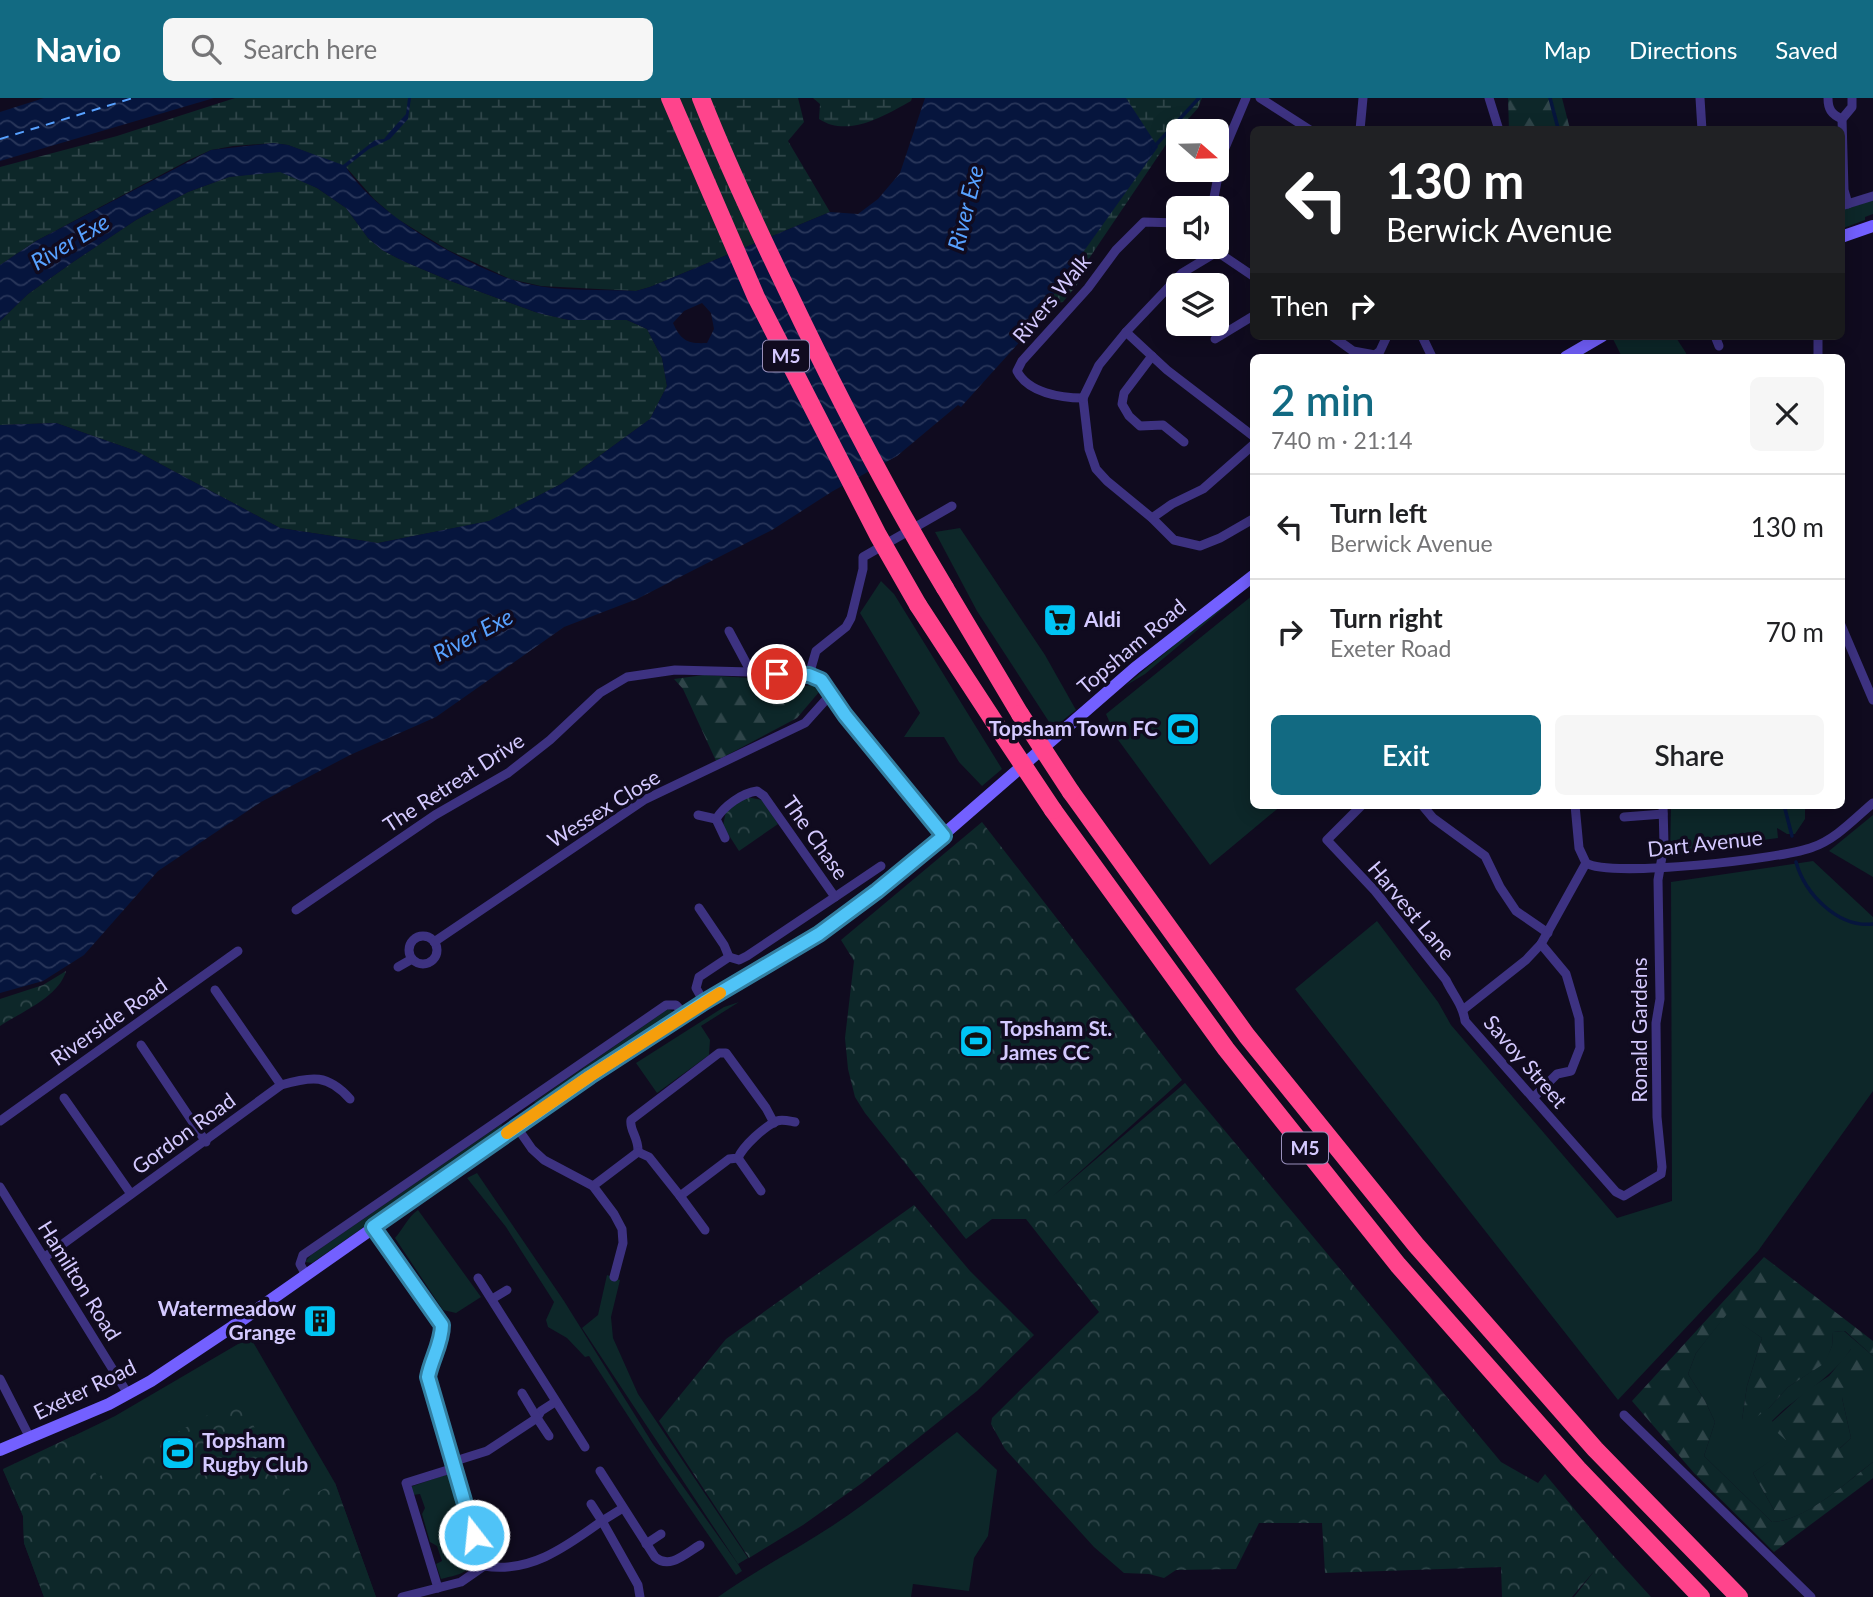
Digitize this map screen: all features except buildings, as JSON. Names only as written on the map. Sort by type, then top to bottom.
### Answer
[{"type":"highway","name":"M5","points":[[670,98],[756,297],[855,489],[918,605],[1053,810],[1226,1049],[1398,1265],[1578,1469],[1701,1597]]},
{"type":"highway","name":"M5","points":[[701,98],[730,170],[837,395],[906,524],[1020,714],[1071,792],[1247,1036],[1416,1245],[1595,1449],[1739,1597]]},
{"type":"street","points":[[1214,196],[1222,155],[1246,98]]},
{"type":"street","points":[[1260,98],[1304,126]]},
{"type":"street","points":[[1360,126],[1363,98]]},
{"type":"street","points":[[1489,98],[1498,126]]},
{"type":"street","points":[[1700,98],[1702,126]]},
{"type":"street","points":[[1828,98],[1828,109],[1834,116],[1842,119]]},
{"type":"street","points":[[1842,126],[1842,119],[1852,107],[1852,98]]},
{"type":"street","points":[[1845,205],[1873,196]]},
{"type":"street","name":"Rivers Walk","points":[[1083,398],[1062,398],[1049,394],[1020,378],[1017,371],[1022,361],[1088,288],[1116,250],[1144,222],[1166,223]]},
{"type":"street","points":[[1845,236],[1873,226]]},
{"type":"street","points":[[1201,259],[1182,273],[1099,365],[1083,398],[1089,449],[1096,468],[1107,481],[1152,517],[1174,540],[1200,546],[1250,521]]},
{"type":"street","points":[[1229,259],[1250,273]]},
{"type":"street","points":[[1215,339],[1250,318]]},
{"type":"street","points":[[1126,332],[1250,434]]},
{"type":"street","points":[[1336,340],[1350,354]]},
{"type":"street","points":[[1571,354],[1595,340]]},
{"type":"street","points":[[1716,340],[1719,346]]},
{"type":"street","points":[[1152,356],[1125,393],[1122,404],[1129,416],[1140,426],[1163,425],[1184,442]]},
{"type":"street","points":[[1152,517],[1203,489],[1250,448]]},
{"type":"street","points":[[944,836],[845,715],[832,693],[821,680],[809,675],[816,651],[846,627],[851,618],[863,569],[863,557],[952,506]]},
{"type":"street","name":"Topsham Road","points":[[944,836],[1135,668],[1250,578]]},
{"type":"street","points":[[729,631],[751,672]]},
{"type":"street","points":[[1845,634],[1873,700]]},
{"type":"street","name":"The Retreat Drive","points":[[296,910],[435,815],[508,773],[550,740],[600,693],[627,677],[676,670],[809,675]]},
{"type":"street","name":"Wessex Close","points":[[434,942],[644,800],[805,723],[832,693]]},
{"type":"street","name":"The Chase","points":[[716,819],[722,809],[750,792],[757,791],[764,796],[835,897]]},
{"type":"street","name":"Dart Avenue","points":[[1586,863],[1601,869],[1659,869],[1812,848],[1831,838],[1873,803]]},
{"type":"street","name":"Harvest Lane","points":[[1358,809],[1327,840],[1375,891],[1446,980],[1464,1009]]},
{"type":"street","points":[[1425,809],[1433,818],[1485,856],[1500,887],[1516,911],[1548,933]]},
{"type":"street","points":[[1575,809],[1579,848],[1586,863]]},
{"type":"street","points":[[1624,817],[1663,810]]},
{"type":"street","name":"Ronald Gardens","points":[[1645,1182],[1661,1174],[1662,1167],[1658,1129],[1656,1023],[1660,999],[1659,869],[1664,845],[1663,810]]},
{"type":"street","points":[[698,815],[716,819],[725,838]]},
{"type":"street","name":"Exeter Road","points":[[0,1450],[128,1394],[232,1327],[516,1126],[684,1014],[819,934],[944,836]]},
{"type":"street","name":"Savoy Street","points":[[1586,863],[1541,944],[1526,960],[1464,1009],[1465,1021],[1619,1195],[1629,1193],[1645,1182]]},
{"type":"street","name":"The Chase","points":[[704,1002],[696,988],[697,980],[729,957],[739,960],[747,956],[881,866]]},
{"type":"street","points":[[699,908],[729,957]]},
{"type":"street","name":"Wessex Close","points":[[427,937],[434,942],[437,951],[433,960],[425,964],[415,962],[412,958],[410,946],[415,939],[427,937]]},
{"type":"street","points":[[1533,1098],[1557,1074],[1572,1071],[1580,1048],[1579,1018],[1566,974],[1541,944]]},
{"type":"street","name":"Riverside Road","points":[[0,1121],[238,951]]},
{"type":"street","name":"Wessex Close","points":[[398,967],[412,958]]},
{"type":"street","points":[[215,990],[281,1085],[324,1080],[334,1083],[350,1100]]},
{"type":"street","points":[[306,1275],[300,1264],[303,1255],[412,1179],[666,1005],[676,1005],[684,1014]]},
{"type":"street","points":[[141,1045],[206,1142]]},
{"type":"street","points":[[593,1186],[638,1152],[639,1143],[630,1126],[631,1120],[719,1053],[726,1053],[774,1123]]},
{"type":"street","name":"Gordon Road","points":[[45,1257],[281,1085]]},
{"type":"street","points":[[64,1098],[131,1194]]},
{"type":"street","points":[[738,1158],[743,1148],[774,1123],[780,1120],[795,1122]]},
{"type":"street","points":[[516,1126],[532,1149],[544,1160],[593,1186],[614,1214],[622,1229],[623,1243],[614,1277]]},
{"type":"street","points":[[638,1152],[649,1157],[705,1230]]},
{"type":"street","points":[[738,1158],[761,1191]]},
{"type":"street","points":[[680,1196],[729,1159],[738,1158]]},
{"type":"street","name":"Hamilton Road","points":[[0,1187],[128,1394]]},
{"type":"street","points":[[373,1227],[442,1325],[442,1336],[431,1360],[428,1377],[484,1566]]},
{"type":"street","points":[[478,1278],[585,1447]]},
{"type":"street","points":[[492,1299],[507,1290]]},
{"type":"street","points":[[0,1379],[30,1438]]},
{"type":"street","points":[[522,1393],[549,1436]]},
{"type":"street","points":[[438,1588],[406,1483],[487,1451],[537,1418],[541,1411],[555,1402]]},
{"type":"street","points":[[1624,1415],[1811,1597]]},
{"type":"street","points":[[600,1471],[655,1558],[667,1563],[700,1545]]},
{"type":"street","points":[[591,1504],[638,1585],[640,1597]]},
{"type":"street","points":[[402,1597],[461,1582],[484,1566],[526,1565],[552,1555],[623,1508]]},
{"type":"street","points":[[646,1544],[661,1534]]},
{"type":"green space","points":[[235,98],[798,98],[804,122],[788,141],[830,212],[636,291],[541,286],[510,279],[448,250],[396,218],[374,199],[346,167],[288,145],[273,143],[211,150],[36,241],[0,265],[0,167],[117,136]]},
{"type":"green space","points":[[813,98],[912,98],[911,101],[866,123],[842,126],[819,119],[820,104]]},
{"type":"green space","points":[[1054,98],[1202,98],[1198,108],[1188,119],[1166,119],[1166,144],[1086,263],[1089,270],[1063,302],[1047,304],[1071,270]]},
{"type":"green space","points":[[1508,98],[1562,98],[1569,126],[1509,126]]},
{"type":"green space","points":[[280,171],[317,188],[346,208],[368,238],[382,250],[403,261],[538,313],[569,320],[627,320],[647,329],[662,358],[667,386],[650,419],[561,484],[490,521],[378,543],[280,528],[136,451],[56,423],[0,425],[0,321],[28,294],[136,220],[188,192],[229,177]]},
{"type":"green space","points":[[1873,200],[1873,214],[1845,228],[1845,209]]},
{"type":"green space","points":[[1614,340],[1678,340],[1686,353],[1686,354],[1620,354]]},
{"type":"green space","points":[[960,528],[1045,655],[1076,710],[1053,728],[977,611],[935,532]]},
{"type":"green space","points":[[881,581],[894,594],[1002,769],[982,786],[959,762],[944,737],[904,737],[920,713],[860,613]]},
{"type":"green space","name":"Topsham Town FC","points":[[1250,597],[1250,809],[1277,809],[1210,865],[1116,737],[1106,714]]},
{"type":"green space","points":[[1231,598],[1233,600],[1145,674],[1125,686]]},
{"type":"green space","points":[[704,675],[795,681],[806,686],[815,684],[819,692],[797,718],[716,761],[683,689],[674,679]]},
{"type":"green space","points":[[747,797],[762,800],[778,824],[739,851],[723,826],[726,811]]},
{"type":"green space","points":[[1671,809],[1805,809],[1805,819],[1795,834],[1787,834],[1777,828],[1778,838],[1718,846],[1670,857]]},
{"type":"green space","points":[[1873,815],[1873,877],[1829,851]]},
{"type":"green space","points":[[982,822],[1182,1080],[1053,1196],[1185,1083],[1501,1462],[1538,1483],[1545,1474],[1651,1597],[1574,1597],[1595,1570],[1572,1597],[1502,1597],[1501,1567],[1325,1573],[1322,1523],[1259,1523],[1236,1569],[1176,1570],[1164,1578],[1149,1574],[1124,1573],[1094,1547],[1005,1449],[991,1424],[992,1418],[1099,1312],[1026,1219],[992,1219],[966,1239],[865,1113],[855,1097],[848,1069],[845,1038],[854,961],[841,940]]},
{"type":"green space","points":[[1813,861],[1873,917],[1873,1091],[1758,1251],[1618,1400],[1295,989],[1377,921],[1438,1002],[1451,1025],[1617,1218],[1672,1201],[1671,882]]},
{"type":"green space","points":[[66,971],[56,989],[48,996],[0,1026],[0,999],[43,985]]},
{"type":"green space","points":[[739,1002],[701,1026],[710,1040],[709,1055],[657,1093],[636,1063],[724,1007]]},
{"type":"green space","points":[[668,1009],[673,1012],[670,1017],[539,1105],[534,1102]]},
{"type":"green space","points":[[503,1123],[491,1139],[312,1263],[305,1262],[311,1255]]},
{"type":"green space","points":[[477,1173],[564,1301],[653,1444],[738,1564],[742,1571],[736,1575],[589,1356],[585,1357],[567,1338],[548,1327],[546,1320],[554,1302],[506,1227],[467,1178]]},
{"type":"green space","points":[[914,1205],[970,1271],[1034,1335],[977,1391],[862,1483],[803,1525],[749,1558],[659,1421],[726,1339]]},
{"type":"green space","points":[[418,1210],[481,1297],[456,1313],[443,1310],[395,1238]]},
{"type":"green space","points":[[1764,1257],[1873,1341],[1873,1356],[1845,1331],[1833,1332],[1832,1346],[1825,1363],[1788,1387],[1769,1408],[1751,1421],[1742,1420],[1747,1386],[1762,1338],[1727,1314],[1696,1353],[1688,1374],[1715,1422],[1704,1456],[1772,1522],[1785,1520],[1812,1508],[1873,1462],[1873,1478],[1774,1552],[1694,1473],[1632,1401]]},
{"type":"green space","points":[[607,1275],[620,1280],[611,1317],[613,1338],[638,1394],[748,1558],[738,1564],[582,1328],[598,1315]]},
{"type":"green space","points":[[1727,1313],[1762,1338],[1747,1386],[1742,1420],[1769,1408],[1788,1387],[1824,1363],[1832,1346],[1833,1332],[1844,1331],[1873,1356],[1873,1462],[1812,1508],[1785,1520],[1772,1522],[1704,1456],[1715,1422],[1688,1374],[1696,1353]],"holes":[[[1851,1349],[1842,1398],[1851,1438],[1774,1510],[1753,1473],[1775,1458],[1789,1442],[1772,1421],[1824,1379]]]},
{"type":"green space","name":"Topsham Rugby Club","points":[[250,1337],[335,1483],[376,1597],[44,1597],[24,1543],[23,1516],[3,1470],[115,1416]]},
{"type":"green space","points":[[1852,1348],[1867,1372],[1842,1398],[1851,1438],[1840,1448],[1850,1465],[1792,1512],[1774,1510],[1753,1473],[1774,1458],[1788,1442],[1771,1427],[1772,1422],[1806,1391],[1829,1376]]},
{"type":"green space","name":"Topsham Rugby Club","points":[[238,1398],[297,1503],[335,1483],[376,1597],[44,1597],[24,1543],[23,1516],[3,1469],[73,1436],[98,1477]]},
{"type":"green space","points":[[957,1432],[997,1470],[988,1536],[974,1558],[969,1591],[913,1584],[911,1597],[718,1597],[848,1515]]},
{"type":"green space","points":[[448,1474],[473,1562],[464,1572],[441,1579],[436,1564],[442,1561],[437,1546],[430,1542],[422,1514],[425,1508],[420,1494],[413,1495],[410,1487]]},
{"type":"water","points":[[44,98],[214,98],[0,161],[0,112]]},
{"type":"water","name":"River Exe","points":[[408,98],[411,98],[408,119],[390,139],[369,149],[346,167],[359,185],[378,203],[428,239],[482,268],[528,284],[568,289],[636,291],[830,212],[858,214],[878,199],[900,173],[925,98],[1126,98],[1158,147],[1047,303],[1051,307],[961,407],[958,405],[897,456],[833,491],[772,530],[637,599],[564,627],[436,717],[350,755],[261,802],[158,871],[84,955],[43,981],[0,993],[0,425],[56,423],[136,451],[280,528],[378,543],[489,521],[561,484],[650,419],[667,386],[662,358],[647,329],[627,320],[569,320],[538,313],[403,261],[382,250],[368,238],[346,208],[317,188],[280,172],[229,177],[188,192],[136,220],[73,262],[28,294],[0,321],[0,265],[36,241],[211,150],[273,143],[288,145],[343,165],[375,140],[384,139],[406,114]],"holes":[[[702,303],[711,313],[714,329],[707,343],[686,340],[673,323],[684,311]]]},
{"type":"waterway","points":[[1153,148],[1199,98]]},
{"type":"waterway","points":[[1550,98],[1557,126]]},
{"type":"waterway","points":[[1785,809],[1792,836]]},
{"type":"waterway","points":[[1796,862],[1800,874],[1815,897],[1836,915],[1860,924],[1873,924]]},
{"type":"ferry route","points":[[0,139],[133,98]]},
{"type":"slow traffic","points":[[507,1133],[684,1014],[720,993]]},
{"type":"place","name":"Aldi","points":[[1060,620]]},
{"type":"place","name":"Topsham Town FC","points":[[1183,729]]},
{"type":"place","name":"Topsham St. James CC","points":[[976,1041]]},
{"type":"place","name":"Watermeadow Grange","points":[[320,1321]]},
{"type":"place","name":"Topsham Rugby Club","points":[[178,1453]]},
{"type":"route","points":[[474,1535],[428,1377],[431,1360],[442,1336],[442,1325],[373,1227],[590,1076],[704,1002],[819,934],[944,836],[845,715],[821,680],[809,675],[777,674]]}]
